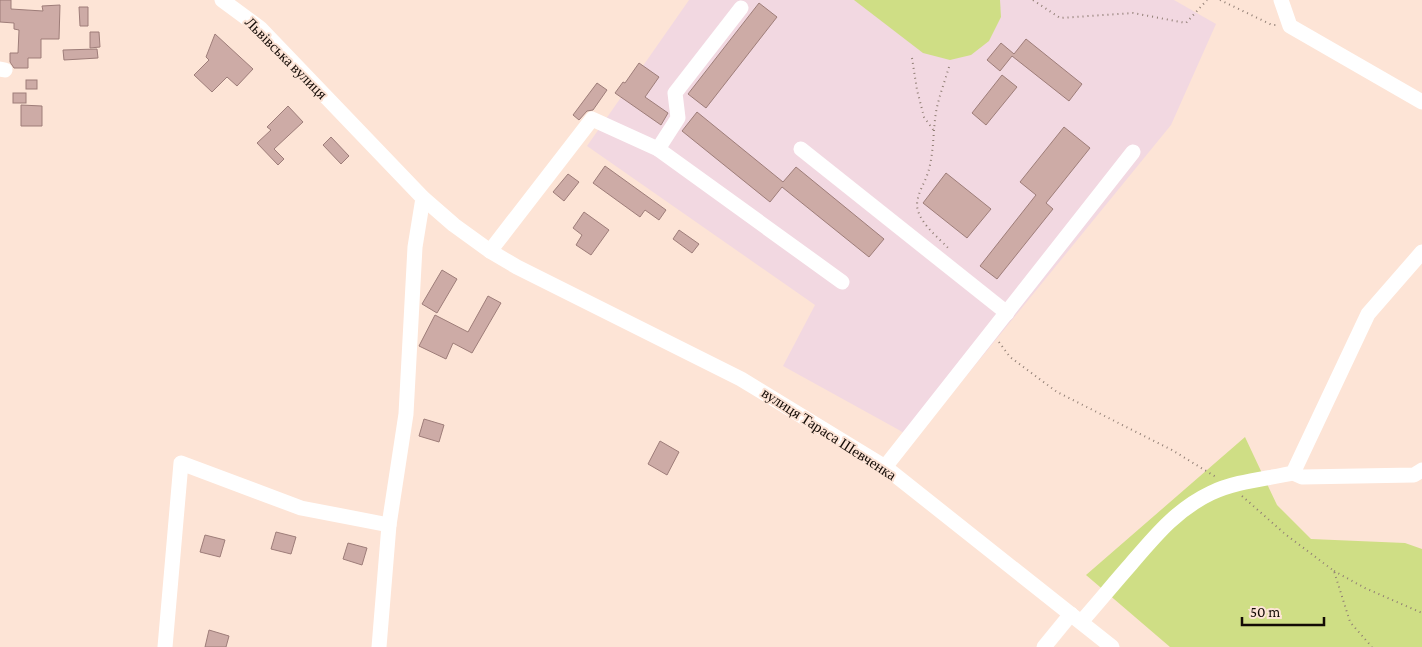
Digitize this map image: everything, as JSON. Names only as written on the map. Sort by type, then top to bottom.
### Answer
[{"type":"street","name":"Львівська вулиця","points":[[222,0],[260,28],[423,198]]},
{"type":"street","points":[[1281,0],[1290,26],[1422,102]]},
{"type":"street","points":[[658,149],[678,118],[675,93],[741,8]]},
{"type":"street","points":[[490,251],[592,119],[658,149],[842,282]]},
{"type":"street","points":[[801,149],[1007,313]]},
{"type":"street","points":[[885,467],[1134,152]]},
{"type":"street","points":[[380,647],[388,525],[406,414],[415,247],[423,198]]},
{"type":"street","name":"вулиця Тараса Шевченка","points":[[423,198],[454,225],[516,267],[742,378],[885,467],[1112,647]]},
{"type":"street","points":[[1293,473],[1368,314],[1422,252]]},
{"type":"street","points":[[165,647],[181,463],[301,508],[388,525]]},
{"type":"street","points":[[1044,647],[1076,618],[1173,517],[1190,504],[1212,492],[1230,486],[1293,473],[1302,477],[1419,476]]},
{"type":"path","points":[[1033,0],[1060,18],[1133,13],[1186,23],[1207,0]]},
{"type":"path","points":[[1220,0],[1272,25],[1290,26]]},
{"type":"path","points":[[912,58],[924,117],[934,131]]},
{"type":"path","points":[[949,66],[937,109],[929,172],[919,193],[917,207],[928,228],[952,252]]},
{"type":"path","points":[[997,325],[996,336],[1000,345],[1010,357],[1057,392],[1172,450],[1230,486],[1285,534],[1334,571],[1365,588],[1422,613]]},
{"type":"path","points":[[1334,571],[1350,622],[1372,647]]},
{"type":"shaded area","points":[[689,0],[1174,0],[1216,24],[1171,125],[914,440],[783,366],[815,305],[587,146]]},
{"type":"green space","points":[[854,0],[1000,0],[1001,17],[989,41],[971,55],[950,60],[923,53]]},
{"type":"green space","points":[[1245,437],[1277,505],[1311,539],[1405,543],[1422,549],[1422,647],[1170,647],[1086,575]]},
{"type":"building","points":[[0,0],[11,0],[11,9],[43,11],[42,6],[60,5],[59,39],[41,39],[41,58],[28,58],[28,68],[14,68],[10,62],[10,53],[18,53],[19,30],[14,29],[14,23],[0,22]]},
{"type":"building","points":[[759,3],[777,17],[706,108],[688,94]]},
{"type":"building","points":[[79,7],[88,7],[88,26],[80,26]]},
{"type":"building","points":[[90,32],[99,32],[100,47],[90,48]]},
{"type":"building","points":[[215,34],[253,69],[237,86],[227,77],[212,92],[194,75],[209,60],[206,57]]},
{"type":"building","points":[[1026,39],[1082,84],[1069,101],[1012,56],[1000,71],[987,60],[1001,43],[1014,54]]},
{"type":"building","points":[[97,49],[98,58],[64,60],[63,50]]},
{"type":"building","points":[[639,63],[659,77],[645,97],[668,113],[661,125],[615,93],[623,82],[625,83]]},
{"type":"building","points":[[1002,75],[1017,87],[986,125],[972,113]]},
{"type":"building","points":[[26,80],[37,80],[37,89],[26,89]]},
{"type":"building","points":[[597,83],[607,90],[593,110],[587,111],[579,120],[573,115]]},
{"type":"building","points":[[13,93],[26,93],[26,103],[13,103]]},
{"type":"building","points":[[21,105],[42,106],[42,126],[21,126]]},
{"type":"building","points":[[288,106],[303,122],[274,149],[284,159],[278,165],[257,143],[271,130],[267,127]]},
{"type":"building","points":[[697,112],[783,182],[796,167],[884,239],[869,257],[782,187],[770,202],[682,131]]},
{"type":"building","points":[[1064,127],[1090,148],[1046,203],[1053,209],[997,279],[980,266],[1036,195],[1020,182]]},
{"type":"building","points":[[331,137],[349,156],[341,164],[323,145]]},
{"type":"building","points":[[605,166],[666,210],[659,220],[645,210],[640,217],[593,183]]},
{"type":"building","points":[[946,173],[991,209],[967,238],[923,203]]},
{"type":"building","points":[[568,174],[579,182],[564,201],[553,192]]},
{"type":"building","points":[[584,212],[609,230],[591,255],[576,245],[582,235],[573,228]]},
{"type":"building","points":[[679,230],[699,244],[692,253],[673,239]]},
{"type":"building","points":[[442,270],[457,279],[437,313],[422,304]]},
{"type":"building","points":[[488,296],[501,303],[472,353],[453,343],[446,359],[419,346],[435,315],[468,332]]},
{"type":"building","points":[[424,419],[444,425],[439,442],[419,436]]},
{"type":"building","points":[[660,441],[679,452],[667,475],[648,464]]},
{"type":"building","points":[[276,532],[296,537],[291,554],[271,549]]},
{"type":"building","points":[[205,535],[225,540],[220,557],[200,552]]},
{"type":"building","points":[[348,543],[367,548],[362,565],[343,559]]},
{"type":"building","points":[[209,630],[229,636],[226,647],[205,647]]}]
